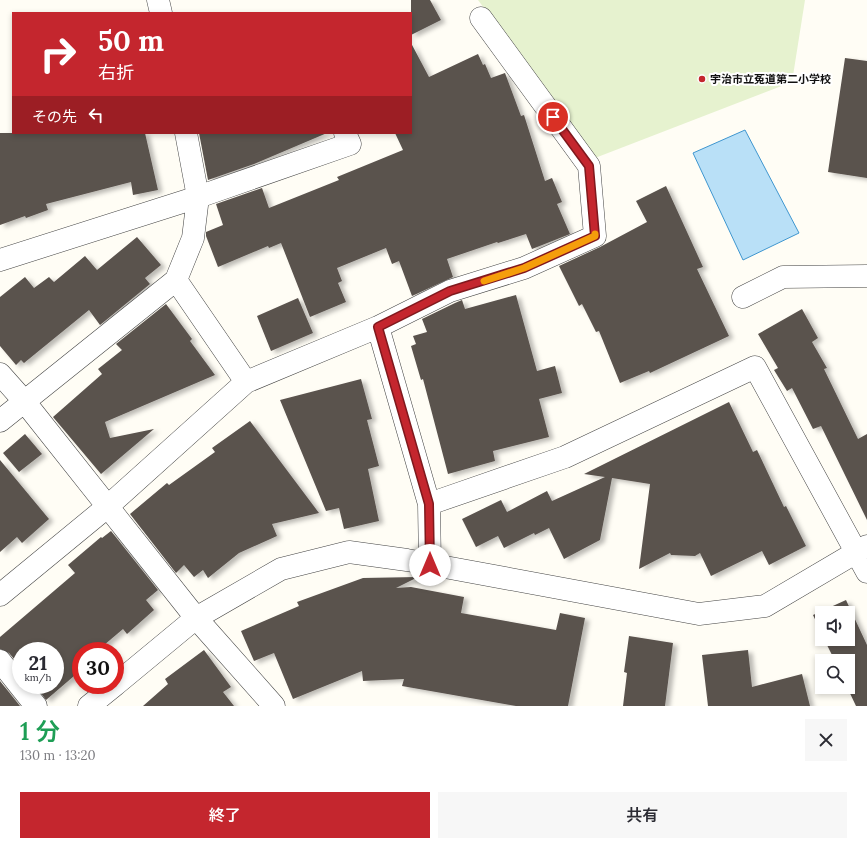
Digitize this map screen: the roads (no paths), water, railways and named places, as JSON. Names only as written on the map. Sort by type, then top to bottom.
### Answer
[{"type":"street","points":[[158,0],[161,12]]},
{"type":"street","points":[[0,595],[107,507],[246,382],[378,327],[450,291],[524,268],[595,236],[589,166],[481,18]]},
{"type":"street","points":[[0,421],[176,280],[193,238],[198,197],[186,134]]},
{"type":"street","points":[[0,260],[198,197],[350,144],[345,134]]},
{"type":"street","points":[[743,297],[783,277],[867,276]]},
{"type":"street","points":[[176,280],[246,382]]},
{"type":"street","points":[[378,327],[429,504],[430,565]]},
{"type":"street","points":[[429,504],[565,457],[756,367],[861,549],[867,572]]},
{"type":"street","points":[[0,374],[24,401],[196,618],[274,706]]},
{"type":"street","points":[[124,678],[196,618],[281,568],[349,552],[430,565],[699,614],[765,606],[861,549]]},
{"type":"street","points":[[0,661],[36,706]]},
{"type":"street","points":[[89,706],[104,694]]},
{"type":"water","points":[[745,130],[799,233],[743,260],[693,153]]},
{"type":"place","name":"宇治市立菟道第二小学校","points":[[702,79]]}]
